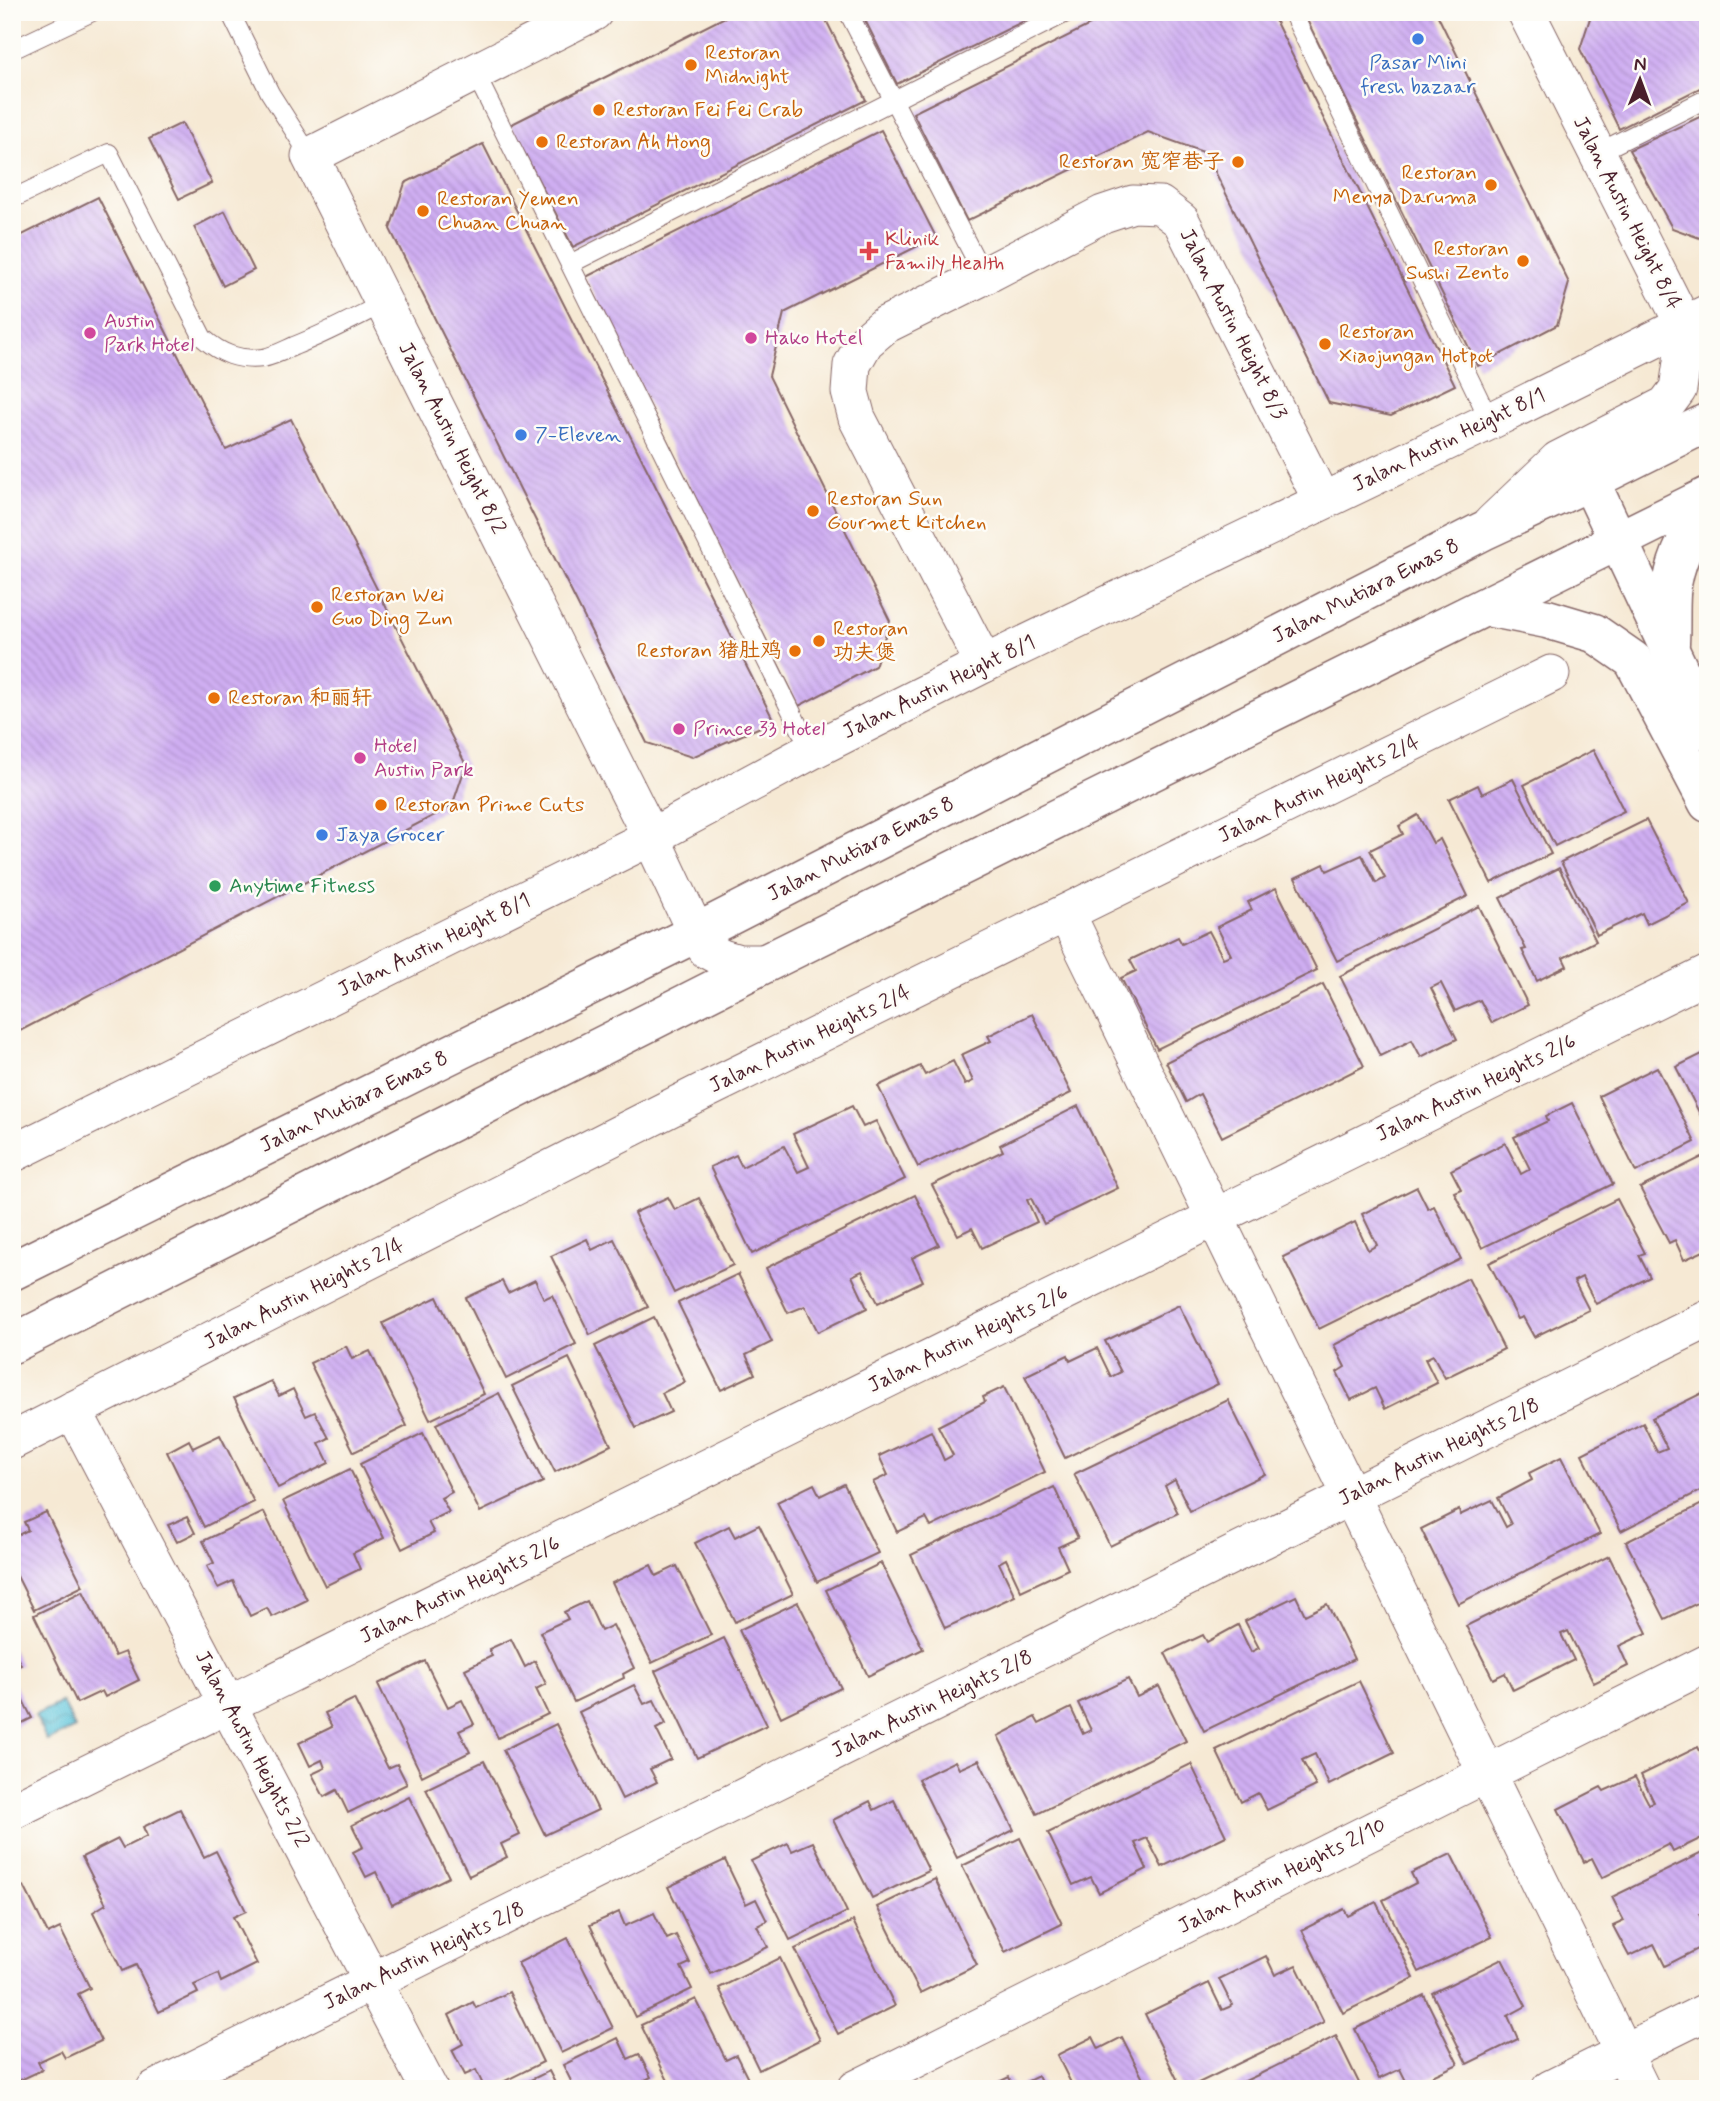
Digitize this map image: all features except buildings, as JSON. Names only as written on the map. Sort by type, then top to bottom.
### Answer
[{"type":"main road","name":"Jalan Mutiara Emas 8","points":[[12,1271],[696,933],[1483,531],[1708,422]]},
{"type":"main road","points":[[1590,481],[1708,731]]},
{"type":"main road","points":[[12,1344],[766,963],[1708,496]]},
{"type":"main road","points":[[1670,648],[1671,591],[1678,562],[1692,528],[1708,506]]},
{"type":"main road","points":[[1488,607],[1547,619],[1594,633],[1633,660],[1708,803]]},
{"type":"street","points":[[310,156],[475,73],[551,22],[594,12]]},
{"type":"street","name":"Jalan Austin Height 8/4","points":[[1483,531],[1558,460],[1666,405],[1678,389],[1682,362],[1700,330],[1597,153],[1526,12]]},
{"type":"street","name":"Jalan Austin Height 8/2","points":[[310,156],[651,837],[696,933],[707,950],[722,958],[750,965],[766,963]]},
{"type":"street","name":"Jalan Austin Height 8/3","points":[[984,664],[857,418],[850,392],[852,365],[865,342],[885,325],[1102,214],[1133,204],[1160,205],[1181,221],[1322,502]]},
{"type":"street","name":"Jalan Austin Height 8/1","points":[[12,1154],[651,837],[811,751],[984,664],[1490,421],[1700,330]]},
{"type":"street","name":"Jalan Austin Heights 2/4","points":[[12,1441],[704,1091],[1551,674]]},
{"type":"street","points":[[1066,914],[1641,2089]]},
{"type":"street","name":"Jalan Austin Heights 2/6","points":[[12,1811],[1708,974]]},
{"type":"street","name":"Jalan Austin Heights 2/8","points":[[155,2089],[1708,1319]]},
{"type":"street","name":"Jalan Austin Heights 2/2","points":[[73,1410],[429,2089]]},
{"type":"street","name":"Jalan Austin Heights 2/10","points":[[856,2089],[1708,1663]]},
{"type":"street","points":[[1550,2089],[1708,2011]]},
{"type":"lane","points":[[12,50],[93,12]]},
{"type":"lane","points":[[230,12],[270,93],[310,156]]},
{"type":"lane","points":[[848,12],[984,276]]},
{"type":"lane","points":[[570,264],[1068,12]]},
{"type":"lane","points":[[1292,12],[1490,421]]},
{"type":"lane","points":[[475,73],[811,751]]},
{"type":"lane","points":[[1597,153],[1708,98]]},
{"type":"lane","points":[[12,199],[109,153],[203,338],[216,350],[232,356],[267,357],[312,339],[384,303]]},
{"type":"water","points":[[62,1702],[75,1728],[47,1741],[35,1715]]},
{"type":"place","name":"Pasar Mini fresh bazaar","points":[[1418,39]]},
{"type":"place","name":"Restoran Midnight","points":[[691,65]]},
{"type":"place","name":"Restoran Fei Fei Crab","points":[[599,110]]},
{"type":"place","name":"Restoran Ah Hong","points":[[542,142]]},
{"type":"place","name":"Restoran 宽窄巷子","points":[[1238,162]]},
{"type":"place","name":"Restoran Menya Daruma","points":[[1491,185]]},
{"type":"place","name":"Restoran Yemen Chuan Chuan","points":[[423,211]]},
{"type":"place","name":"Klinik Family Health","points":[[869,251]]},
{"type":"place","name":"Restoran Sushi Zento","points":[[1523,261]]},
{"type":"place","name":"Austin Park Hotel","points":[[90,333]]},
{"type":"place","name":"Hako Hotel","points":[[751,338]]},
{"type":"place","name":"Restoran Xiaojungan Hotpot","points":[[1325,344]]},
{"type":"place","name":"7-Eleven","points":[[521,435]]},
{"type":"place","name":"Restoran Sun Gourmet Kitchen","points":[[813,511]]},
{"type":"place","name":"Restoran Wei Guo Ding Zun","points":[[317,607]]},
{"type":"place","name":"Restoran 功夫煲","points":[[819,641]]},
{"type":"place","name":"Restoran 猪肚鸡","points":[[795,651]]},
{"type":"place","name":"Restoran 和丽轩","points":[[214,698]]},
{"type":"place","name":"Prince 33 Hotel","points":[[679,729]]},
{"type":"place","name":"Hotel Austin Park","points":[[360,758]]},
{"type":"place","name":"Restoran Prime Cuts","points":[[381,805]]},
{"type":"place","name":"Jaya Grocer","points":[[322,835]]},
{"type":"place","name":"Anytime Fitness","points":[[215,886]]}]
